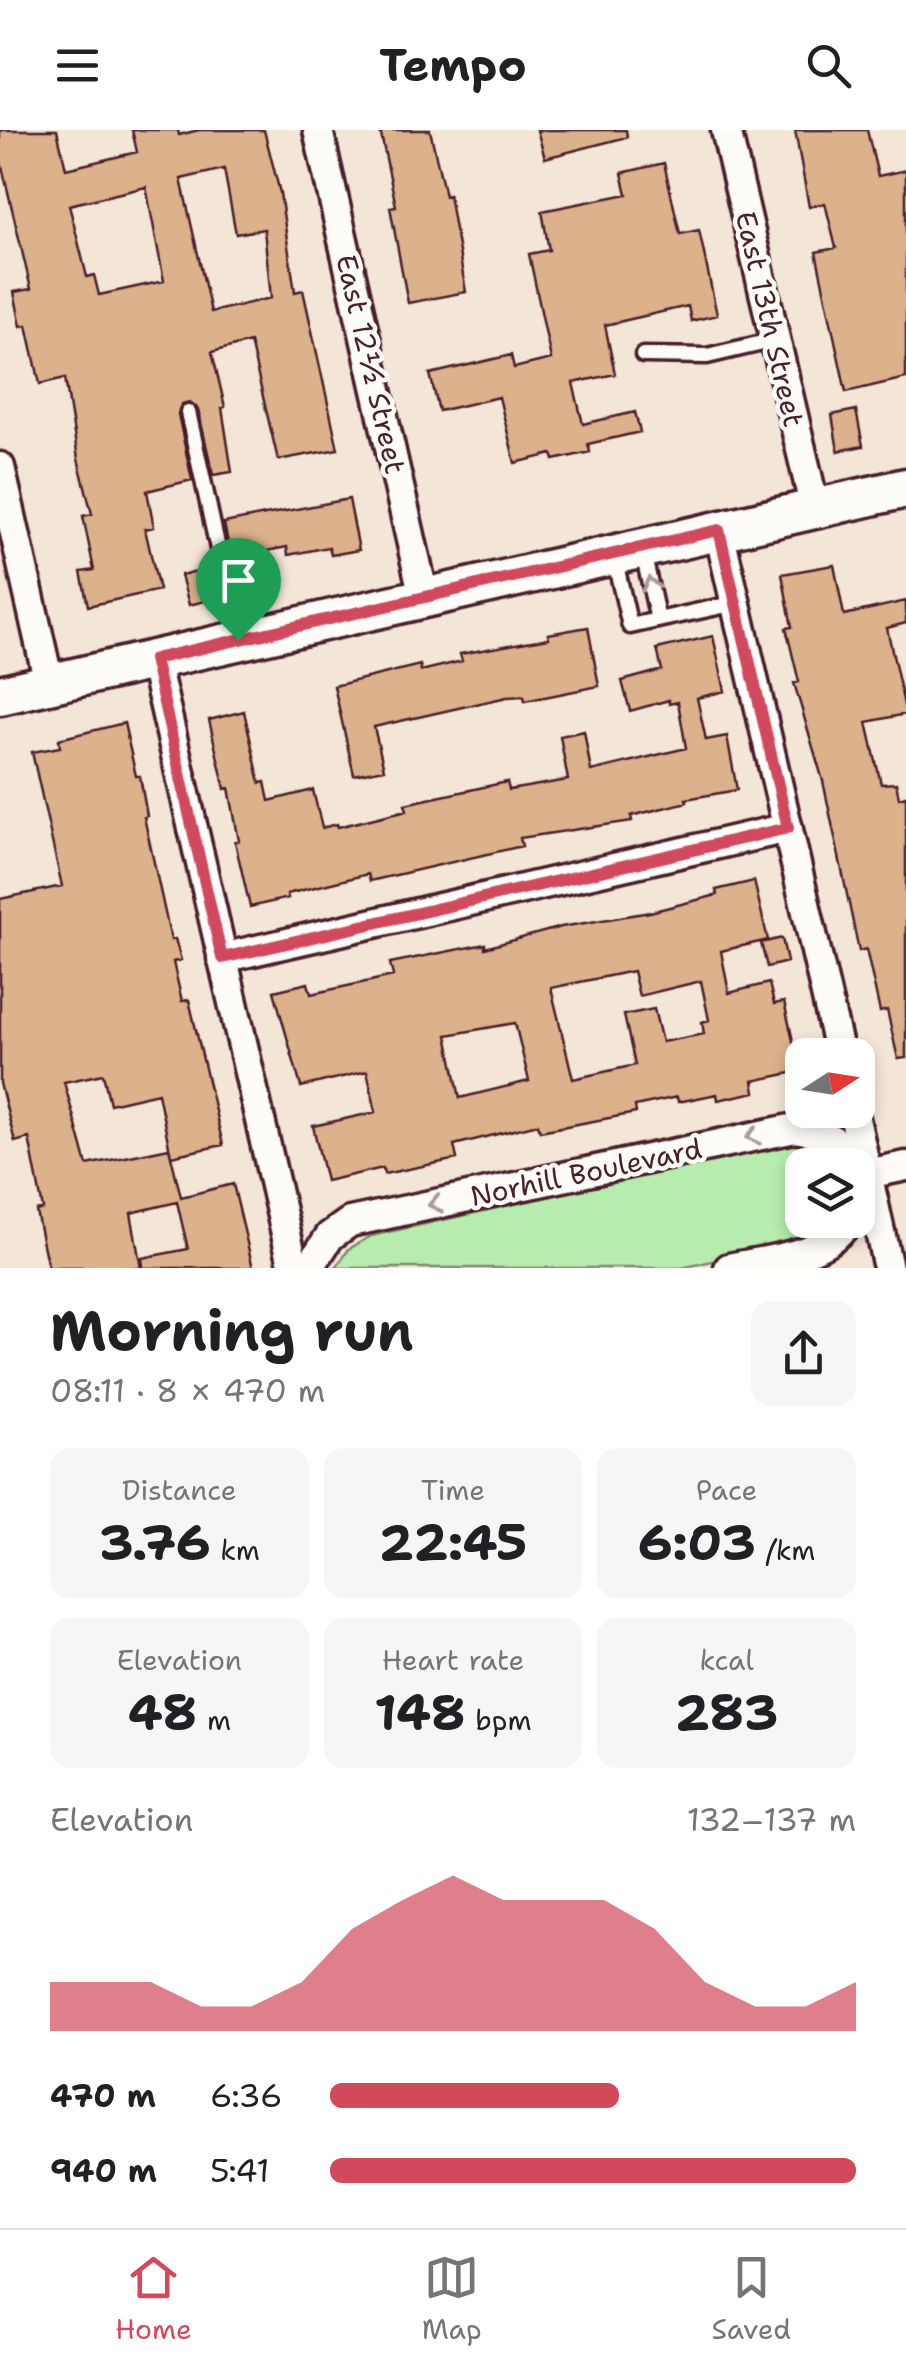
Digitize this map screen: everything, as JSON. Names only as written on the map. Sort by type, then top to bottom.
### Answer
[{"type":"main road","points":[[0,694],[906,488]]},
{"type":"street","name":"East 12½ Street","points":[[318,130],[424,598]]},
{"type":"street","name":"East 13th Street","points":[[726,130],[814,509]]},
{"type":"street","points":[[0,467],[49,684]]},
{"type":"street","points":[[719,530],[836,1038]]},
{"type":"street","points":[[154,659],[294,1268]]},
{"type":"street","points":[[222,958],[788,828]]},
{"type":"street","name":"Norhill Boulevard","points":[[309,1268],[330,1236],[350,1222],[795,1128],[829,1136],[846,1148]]},
{"type":"street","points":[[875,1172],[906,1166]]},
{"type":"street","points":[[875,1210],[888,1268]]},
{"type":"street","points":[[729,1268],[817,1248],[832,1238]]},
{"type":"lane","points":[[644,355],[707,356],[775,340]]},
{"type":"lane","points":[[188,412],[238,640]]},
{"type":"lane","points":[[628,551],[658,620]]},
{"type":"lane","points":[[628,551],[630,626],[736,603]]},
{"type":"green space","points":[[789,1143],[803,1148],[785,1148],[785,1238],[805,1238],[682,1268],[336,1268],[349,1249],[371,1236]]},
{"type":"building","points":[[0,130],[57,130],[66,169],[137,152],[132,130],[178,130],[179,135],[199,130],[264,130],[280,193],[295,292],[303,290],[338,449],[278,460],[250,342],[212,352],[225,407],[222,408],[232,472],[213,475],[198,409],[190,402],[182,404],[178,414],[192,480],[147,491],[154,527],[145,529],[159,590],[88,606],[81,572],[94,570],[83,516],[92,514],[78,459],[65,378],[40,384],[27,325],[21,326],[14,292],[31,289],[0,158]],"holes":[[[224,169],[236,234],[264,229],[271,298],[211,312],[181,179]],[[146,187],[164,281],[99,295],[94,275],[87,277],[69,205]]]},
{"type":"building","points":[[380,130],[430,130],[445,196],[449,195],[466,292],[408,303],[390,207],[396,206]]},
{"type":"building","points":[[537,130],[626,130],[627,137],[545,158]]},
{"type":"building","points":[[795,130],[867,130],[878,176],[906,170],[906,378],[846,392],[816,252],[836,248],[825,203],[809,207]]},
{"type":"building","points":[[664,163],[680,234],[699,230],[717,315],[691,321],[688,306],[605,325],[615,374],[573,383],[583,424],[635,412],[640,432],[588,444],[590,452],[554,460],[552,454],[515,463],[499,397],[439,411],[430,374],[511,355],[514,368],[551,359],[529,254],[549,250],[542,211],[627,194],[622,173]]},
{"type":"building","points":[[856,410],[863,446],[838,451],[832,415]]},
{"type":"building","points":[[349,499],[359,550],[331,555],[329,547],[288,555],[287,547],[231,558],[224,523]]},
{"type":"building","points":[[834,565],[844,615],[906,601],[906,623],[887,628],[906,714],[867,722],[881,784],[896,783],[899,798],[906,796],[906,1058],[898,1059],[887,1010],[880,1012],[866,949],[859,951],[823,781],[794,683],[799,682],[786,628],[792,627],[782,574]]},
{"type":"building","points":[[205,569],[213,599],[189,605],[181,575]]},
{"type":"building","points":[[588,627],[599,686],[525,701],[524,696],[507,697],[374,727],[384,769],[354,775],[334,686],[420,665],[421,671],[462,661],[460,654]]},
{"type":"building","points":[[713,636],[725,691],[697,698],[706,740],[727,736],[737,790],[686,799],[687,802],[631,816],[632,821],[520,838],[522,846],[370,881],[368,874],[250,907],[235,842],[239,841],[229,788],[225,789],[209,720],[244,711],[260,783],[265,782],[269,801],[313,790],[322,828],[337,824],[338,827],[407,810],[405,804],[507,782],[509,790],[568,780],[560,736],[584,731],[591,771],[686,748],[678,702],[669,704],[669,700],[630,711],[622,681],[662,670],[657,649]]},
{"type":"building","points":[[124,723],[136,776],[140,776],[147,816],[144,817],[171,940],[175,939],[181,960],[173,962],[182,1001],[189,1000],[223,1145],[171,1156],[158,1093],[110,1104],[103,1074],[64,1082],[87,1165],[169,1148],[181,1197],[233,1184],[253,1268],[143,1268],[142,1258],[188,1249],[177,1202],[131,1213],[141,1268],[48,1268],[36,1211],[43,1209],[29,1138],[15,1142],[0,1083],[0,899],[62,886],[32,752],[60,747],[59,739]]},
{"type":"building","points":[[754,881],[768,940],[721,951],[729,993],[769,983],[774,1004],[784,1002],[792,1038],[785,1038],[785,1074],[753,1081],[755,1092],[718,1100],[717,1094],[678,1102],[677,1097],[635,1106],[636,1113],[540,1131],[538,1124],[454,1145],[457,1159],[384,1174],[383,1168],[326,1181],[313,1126],[376,1112],[367,1071],[301,1087],[274,991],[308,983],[311,994],[393,976],[390,963],[485,944],[485,948],[561,927],[650,912],[717,895],[716,890]],"holes":[[[633,971],[639,996],[701,981],[709,1020],[702,1022],[704,1034],[662,1042],[654,1009],[624,1015],[635,1065],[573,1079],[551,988]],[[515,1023],[529,1081],[460,1098],[447,1035]]]},
{"type":"building","points":[[782,938],[787,962],[767,967],[761,943]]},
{"type":"route","points":[[719,530],[788,828],[222,958],[154,659],[238,640],[719,530]]}]
